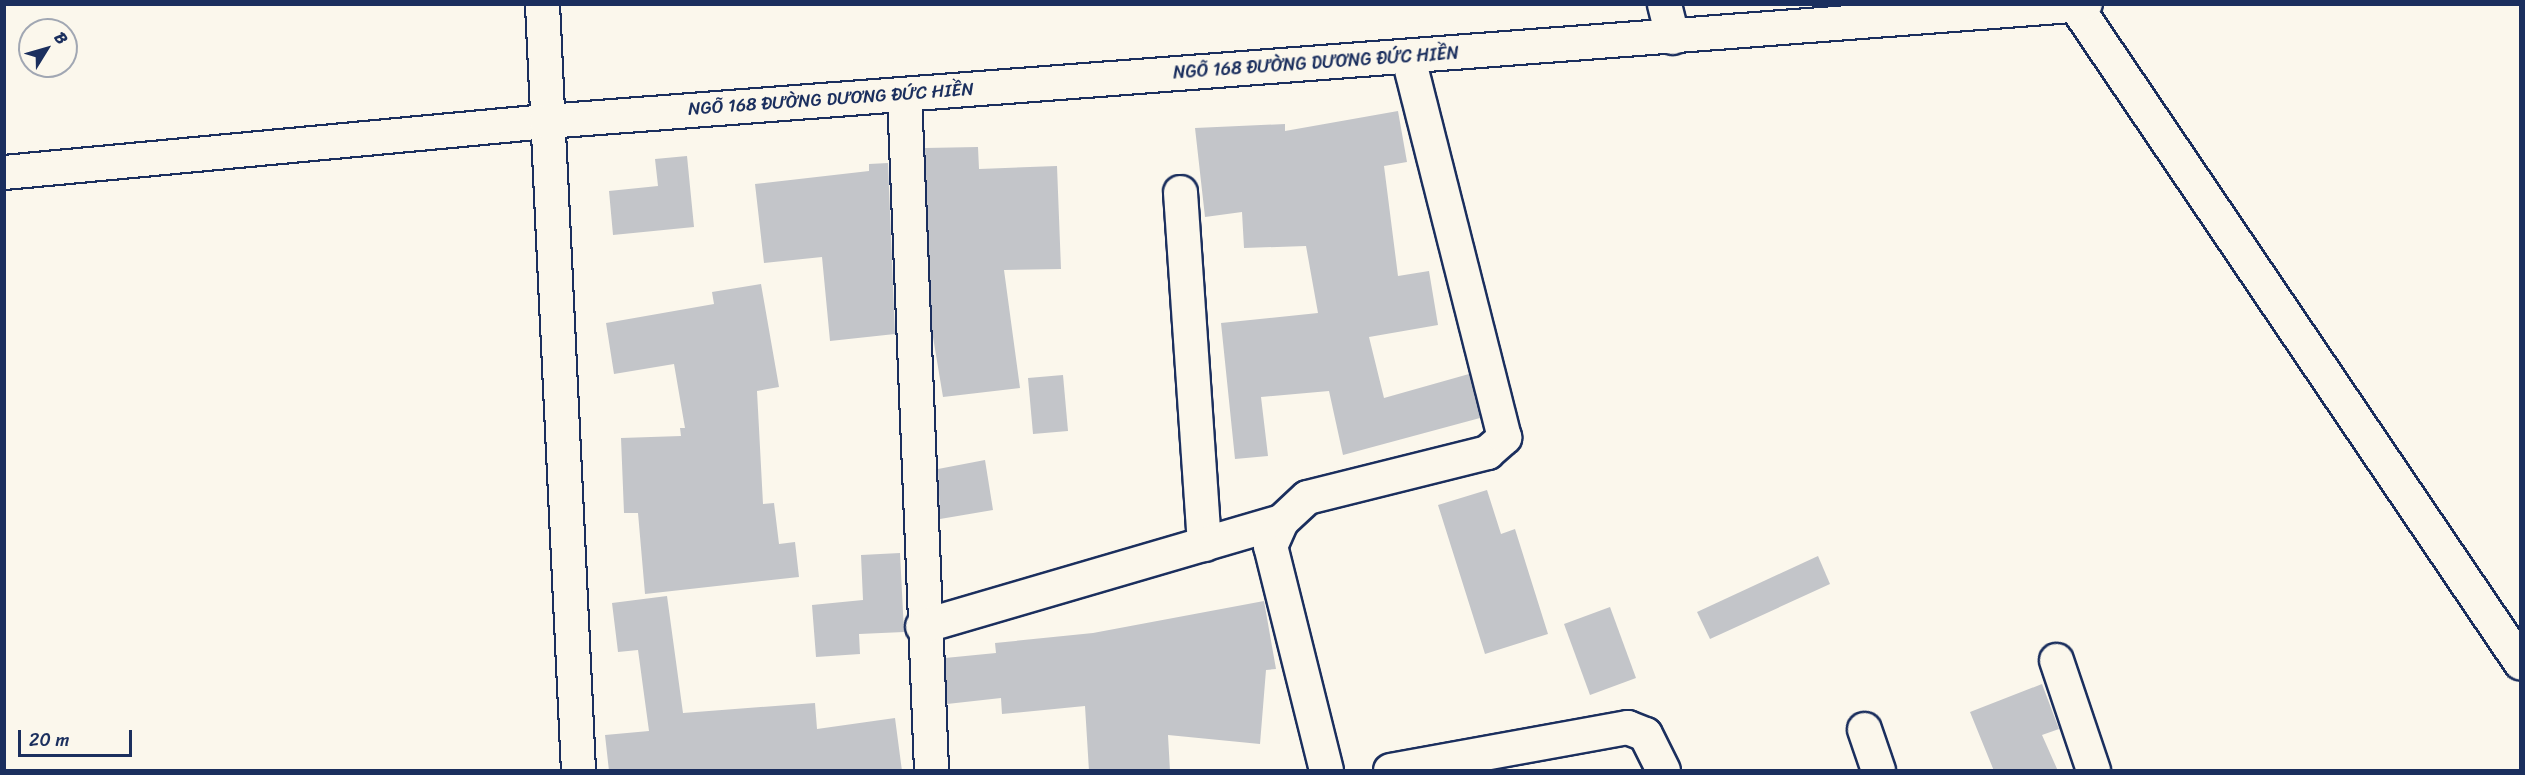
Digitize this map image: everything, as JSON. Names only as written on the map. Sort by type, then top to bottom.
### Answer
[{"type":"street","points":[[542,4],[546,121],[569,518],[578,771]]},
{"type":"street","points":[[1664,4],[1672,37]]},
{"type":"street","points":[[2080,5],[2520,662]]},
{"type":"street","name":"NGÕ 168 ĐƯỜNG DƯƠNG ĐỨC HIỀN","points":[[4,172],[546,121],[2080,5]]},
{"type":"street","points":[[1326,771],[1270,546],[1281,521],[1306,497],[1487,452],[1504,437],[1408,57]]},
{"type":"street","points":[[904,94],[922,626],[931,771]]},
{"type":"street","points":[[1180,192],[1204,544]]},
{"type":"street","points":[[922,626],[1281,521]]},
{"type":"street","points":[[2056,660],[2093,771]]},
{"type":"street","points":[[1390,771],[1627,727],[1645,734],[1663,771]]},
{"type":"street","points":[[1864,729],[1878,771]]},
{"type":"building","points":[[1398,111],[1407,162],[1384,166],[1398,276],[1429,271],[1438,325],[1369,337],[1384,398],[1469,374],[1480,418],[1343,455],[1329,391],[1261,397],[1268,456],[1235,459],[1221,323],[1318,313],[1306,246],[1244,248],[1242,212],[1205,217],[1195,128],[1285,124],[1285,131]]},
{"type":"building","points":[[978,147],[979,169],[1057,166],[1061,269],[1004,270],[1020,388],[943,397],[932,331],[925,148]]},
{"type":"building","points":[[687,156],[694,227],[613,235],[609,191],[658,186],[655,159]]},
{"type":"building","points":[[888,163],[895,334],[830,341],[822,257],[764,263],[755,184],[869,171],[869,164]]},
{"type":"building","points":[[761,284],[779,387],[757,391],[763,504],[774,503],[779,544],[795,542],[799,577],[645,594],[638,513],[624,513],[621,438],[681,436],[680,428],[685,428],[674,364],[614,374],[606,323],[714,304],[712,292]]},
{"type":"building","points":[[1063,375],[1068,431],[1033,434],[1028,378]]},
{"type":"building","points":[[985,460],[993,510],[940,519],[938,469]]},
{"type":"building","points":[[1487,490],[1501,534],[1515,529],[1548,634],[1485,654],[1438,505]]},
{"type":"building","points":[[900,553],[904,632],[859,634],[860,654],[816,657],[812,605],[863,600],[861,555]]},
{"type":"building","points":[[1818,556],[1830,584],[1710,639],[1697,612]]},
{"type":"building","points":[[667,596],[683,713],[815,703],[817,729],[895,718],[902,771],[609,771],[605,735],[649,731],[638,650],[618,652],[612,603]]},
{"type":"building","points":[[1264,601],[1276,669],[1266,670],[1260,744],[1168,735],[1170,771],[1089,771],[1085,706],[1002,714],[1001,698],[947,704],[945,658],[996,653],[995,643],[1093,633]]},
{"type":"building","points":[[1610,607],[1636,678],[1590,695],[1564,624]]},
{"type":"building","points":[[2042,684],[2059,729],[2042,735],[2058,771],[1994,771],[1970,712]]}]
